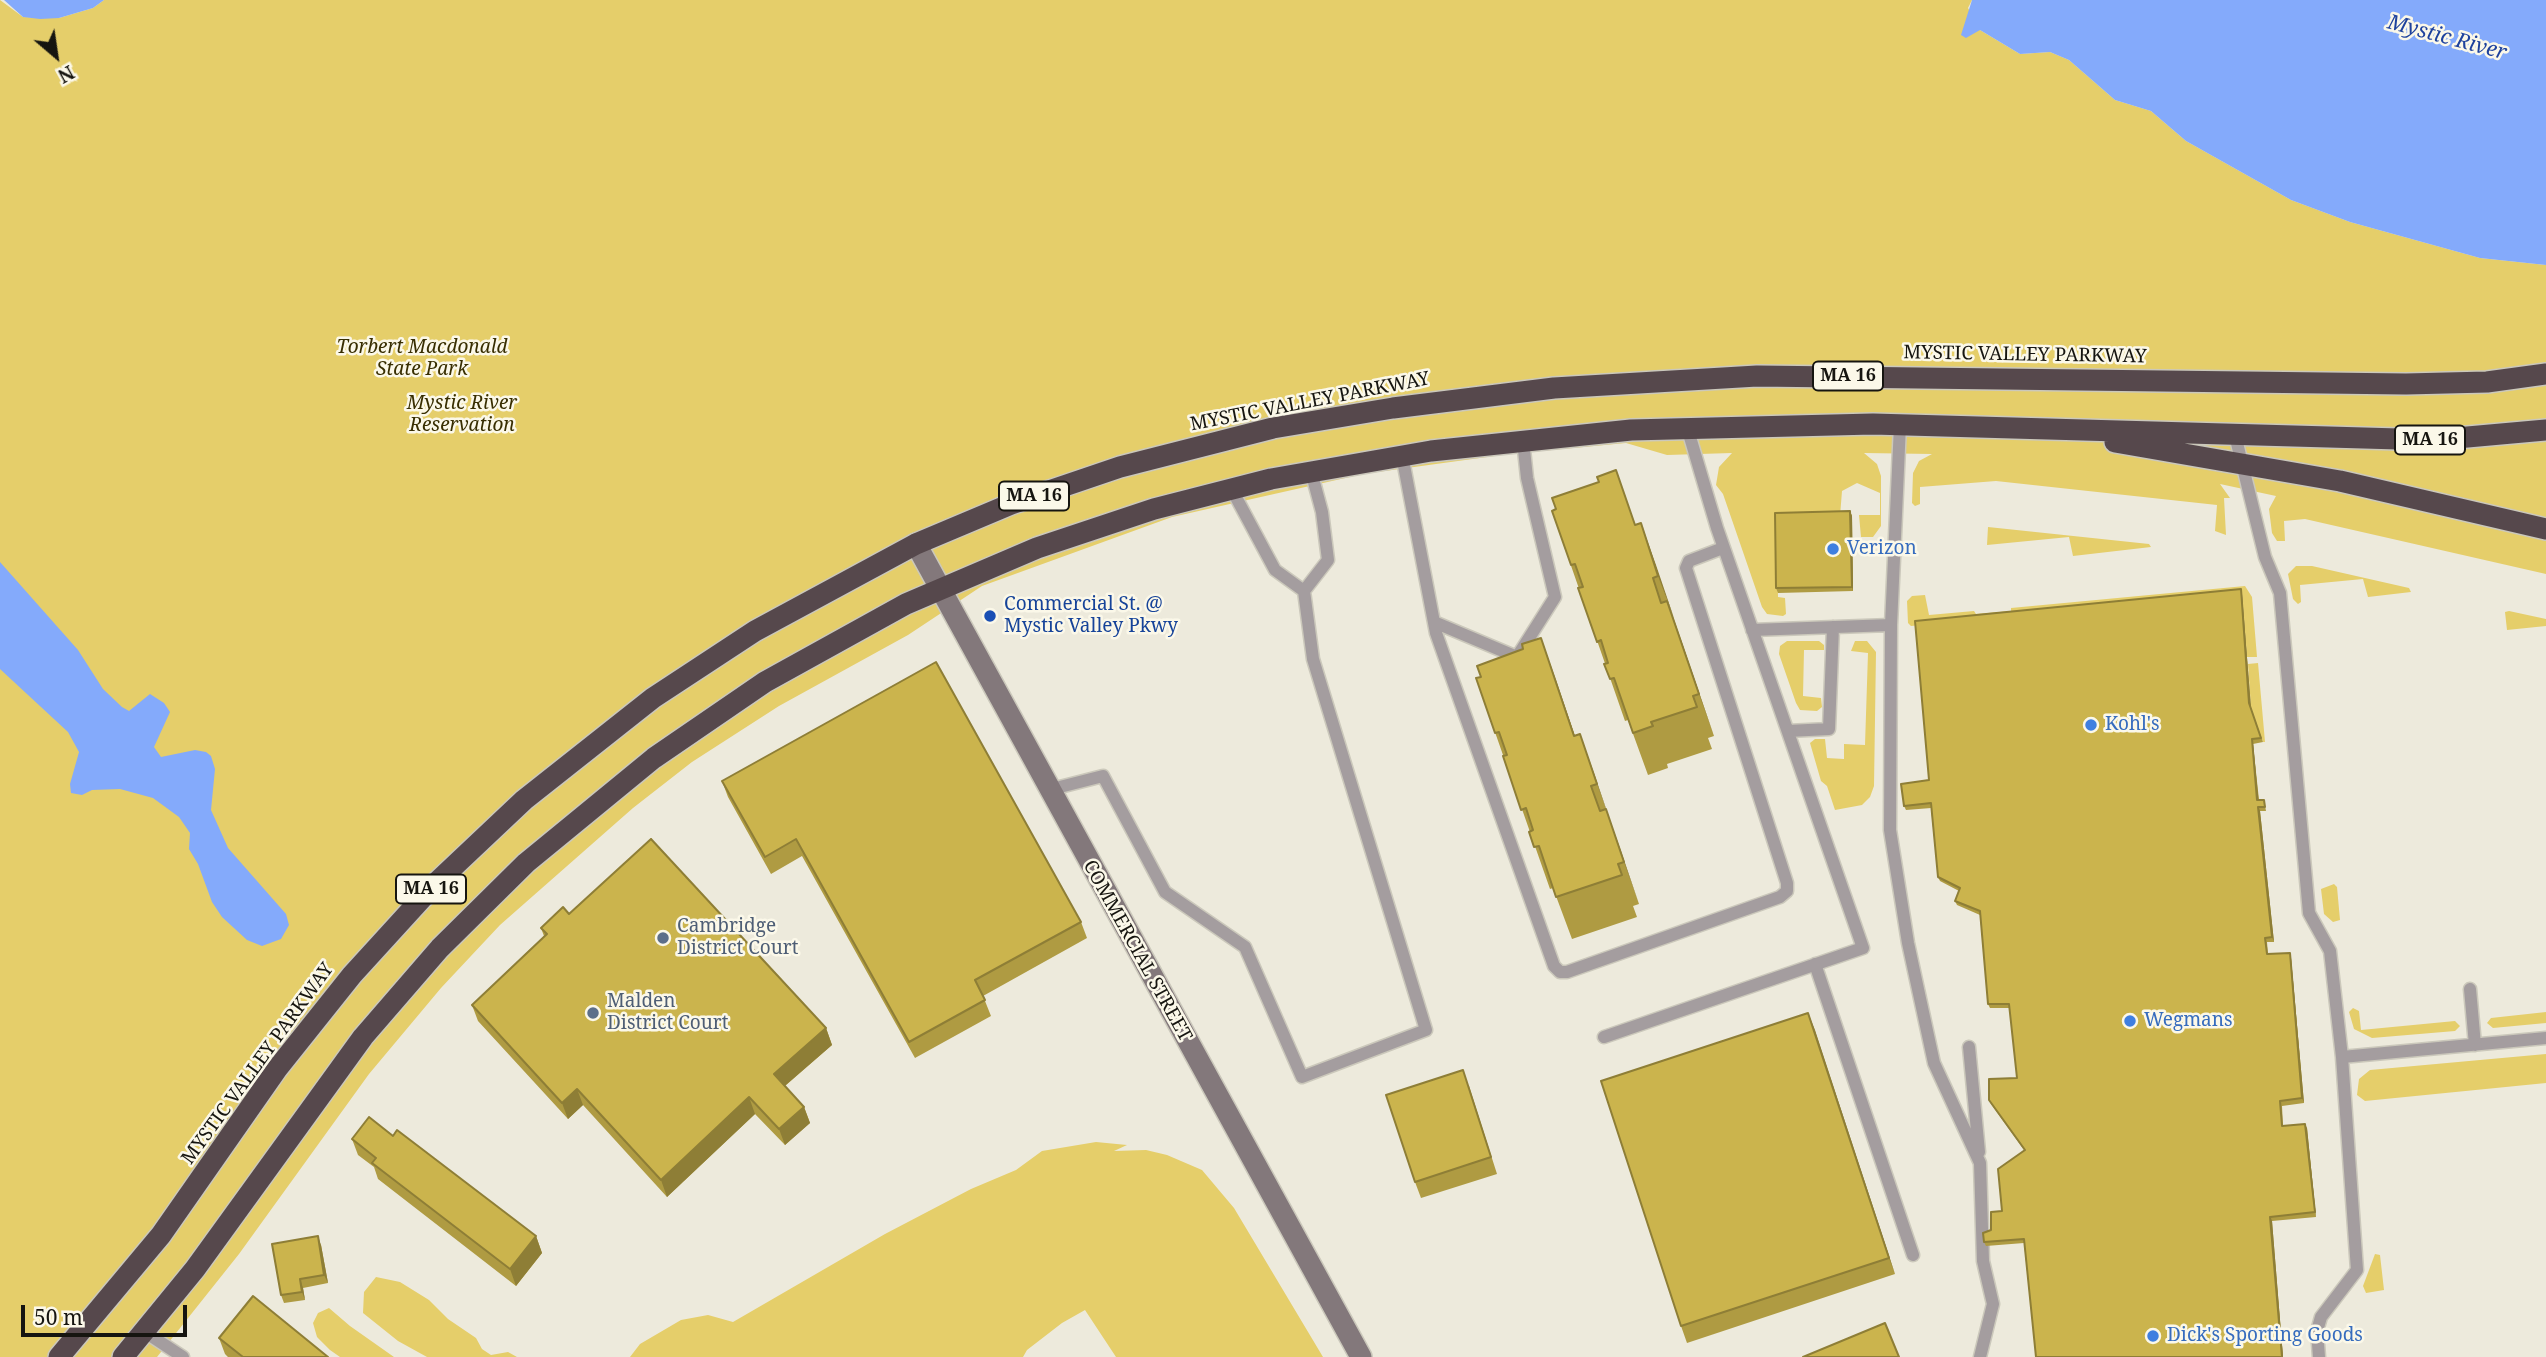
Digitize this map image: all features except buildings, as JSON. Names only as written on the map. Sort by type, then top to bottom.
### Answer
[{"type":"highway","name":"MYSTIC VALLEY PARKWAY","points":[[59,1357],[161,1235],[315,1020],[390,932],[465,855],[555,774],[653,698],[790,611],[916,544],[1063,485],[1205,444],[1352,414],[1513,392],[1744,376],[2406,384],[2487,382],[2546,374]]},
{"type":"highway","name":"MA 16","points":[[123,1357],[195,1269],[363,1037],[440,948],[526,863],[622,782],[722,710],[822,649],[940,588],[1114,521],[1231,488],[1402,455],[1523,440],[1687,427],[1900,425],[2434,440],[2546,430]]},
{"type":"highway","points":[[2034,428],[2340,481],[2546,529]]},
{"type":"street","name":"COMMERCIAL STREET","points":[[916,544],[1048,790],[1361,1357]]},
{"type":"lane","points":[[1900,425],[1891,625],[1890,830],[1908,943],[1934,1063],[1980,1163]]},
{"type":"lane","points":[[1604,1037],[1863,948],[1723,548],[1687,427]]},
{"type":"lane","points":[[2235,435],[2263,550],[2280,593],[2309,913],[2330,951],[2342,1057],[2357,1270],[2321,1317],[2317,1331],[2319,1357]]},
{"type":"lane","points":[[1434,622],[1517,657],[1555,597],[1527,478],[1523,440]]},
{"type":"lane","points":[[1402,455],[1434,622],[1554,967],[1560,972],[1567,972],[1780,897],[1787,891],[1787,883],[1686,568],[1689,561],[1723,548]]},
{"type":"lane","points":[[1048,790],[1103,776],[1165,892],[1245,947],[1302,1077],[1426,1030],[1313,659],[1304,591],[1328,560],[1322,512],[1311,471]]},
{"type":"lane","points":[[1231,488],[1275,570],[1304,591]]},
{"type":"lane","points":[[1752,630],[1891,625]]},
{"type":"lane","points":[[1788,731],[1829,729],[1833,627]]},
{"type":"lane","points":[[1815,964],[1913,1255]]},
{"type":"lane","points":[[2470,989],[2475,1045]]},
{"type":"lane","points":[[2342,1057],[2546,1038]]},
{"type":"lane","points":[[1969,1047],[1980,1163],[1983,1261],[1993,1304],[1980,1357]]},
{"type":"lane","points":[[145,1332],[183,1357]]},
{"type":"green space","name":"Mystic River Reservation","points":[[0,0],[23,17],[59,18],[93,8],[104,0],[1972,0],[1968,8],[1980,30],[2020,54],[2050,52],[2069,60],[2115,100],[2151,111],[2186,141],[2291,200],[2350,222],[2480,258],[2546,265],[2546,574],[2305,519],[2284,521],[2285,541],[2277,541],[2272,533],[2269,509],[2276,496],[2220,484],[2230,498],[2224,498],[2226,535],[2215,531],[2217,505],[1996,481],[1920,487],[1920,504],[1915,506],[1912,503],[1913,473],[1919,461],[1932,454],[1864,453],[1877,464],[1881,476],[1881,526],[1873,537],[1861,537],[1859,515],[1880,515],[1880,493],[1857,483],[1842,491],[1840,516],[1777,517],[1778,597],[1785,598],[1786,614],[1783,616],[1767,614],[1762,607],[1723,494],[1716,485],[1719,467],[1732,453],[1667,455],[1626,443],[1509,454],[1363,474],[1172,517],[982,586],[908,635],[779,706],[692,762],[633,808],[500,925],[441,988],[369,1074],[239,1254],[157,1357],[0,1357]]},
{"type":"green space","points":[[1988,527],[2149,544],[2151,547],[2073,556],[2069,537],[1987,545]]},
{"type":"green space","points":[[2296,566],[2312,566],[2409,588],[2411,592],[2368,597],[2363,579],[2300,585],[2301,602],[2298,604],[2293,599],[2288,574]]},
{"type":"green space","points":[[2245,586],[2252,597],[2257,657],[2247,657],[2242,594],[1911,626],[1908,623],[1907,601],[1912,596],[1925,595],[1929,615],[1974,611],[1976,614],[2011,611],[2011,608]]},
{"type":"green space","points":[[2505,612],[2546,619],[2546,626],[2507,630]]},
{"type":"green space","points":[[1787,641],[1819,641],[1824,645],[1824,650],[1804,650],[1803,696],[1821,698],[1822,707],[1817,711],[1800,710],[1796,703],[1779,654],[1780,646]]},
{"type":"green space","points":[[1855,641],[1867,641],[1876,652],[1874,786],[1870,797],[1862,805],[1835,810],[1827,786],[1821,781],[1810,743],[1815,739],[1825,739],[1827,758],[1844,759],[1844,744],[1865,745],[1868,653],[1851,651]]},
{"type":"green space","points":[[2258,663],[2265,742],[2251,708],[2248,664]]},
{"type":"green space","points":[[2334,884],[2337,887],[2340,920],[2333,922],[2324,914],[2321,889]]},
{"type":"green space","points":[[2353,1008],[2359,1011],[2361,1030],[2455,1021],[2460,1026],[2455,1031],[2372,1038],[2354,1029],[2349,1012]]},
{"type":"green space","points":[[2546,1012],[2546,1023],[2493,1028],[2487,1023],[2491,1018]]},
{"type":"green space","points":[[2546,1054],[2546,1083],[2365,1101],[2357,1095],[2359,1079],[2370,1070]]},
{"type":"green space","points":[[1096,1142],[1127,1145],[1114,1151],[1146,1150],[1167,1155],[1202,1170],[1234,1208],[1323,1357],[1116,1357],[1085,1310],[1062,1323],[1027,1350],[1023,1357],[630,1357],[640,1344],[681,1320],[708,1315],[733,1322],[885,1234],[971,1189],[1016,1170],[1042,1151]]},
{"type":"green space","points":[[2375,1254],[2380,1255],[2384,1290],[2366,1293],[2363,1286]]},
{"type":"green space","points":[[376,1277],[400,1282],[429,1300],[448,1319],[476,1338],[482,1349],[491,1355],[508,1352],[517,1357],[427,1357],[398,1341],[363,1313],[364,1292]]},
{"type":"green space","points":[[329,1308],[394,1357],[340,1357],[330,1350],[317,1337],[313,1323],[318,1313]]},
{"type":"water","points":[[4,0],[104,0],[93,8],[59,18],[40,19],[23,17]]},
{"type":"water","name":"Mystic River","points":[[1972,0],[2546,0],[2546,265],[2480,258],[2350,222],[2291,200],[2186,141],[2151,111],[2115,100],[2069,60],[2050,52],[2020,54],[1980,30],[1966,38],[1961,35]]},
{"type":"water","points":[[0,562],[78,650],[103,689],[122,707],[129,711],[150,694],[164,703],[170,712],[154,747],[161,757],[195,750],[211,756],[215,769],[211,810],[228,848],[286,914],[289,925],[281,939],[262,946],[247,940],[222,917],[212,902],[198,864],[189,849],[190,833],[179,817],[153,798],[120,789],[92,790],[82,795],[71,793],[70,784],[79,752],[68,732],[0,669]]},
{"type":"place","name":"Verizon","points":[[1833,549]]},
{"type":"place","name":"Commercial St. @ Mystic Valley Pkwy","points":[[990,616]]},
{"type":"place","name":"Kohl's","points":[[2091,725]]},
{"type":"place","name":"Cambridge District Court","points":[[663,938]]},
{"type":"place","name":"Malden District Court","points":[[593,1013]]},
{"type":"place","name":"Wegmans","points":[[2130,1021]]},
{"type":"place","name":"Dick's Sporting Goods","points":[[2153,1336]]},
{"type":"park label","name":"Torbert Macdonald State Park","points":[[422,359]]}]
